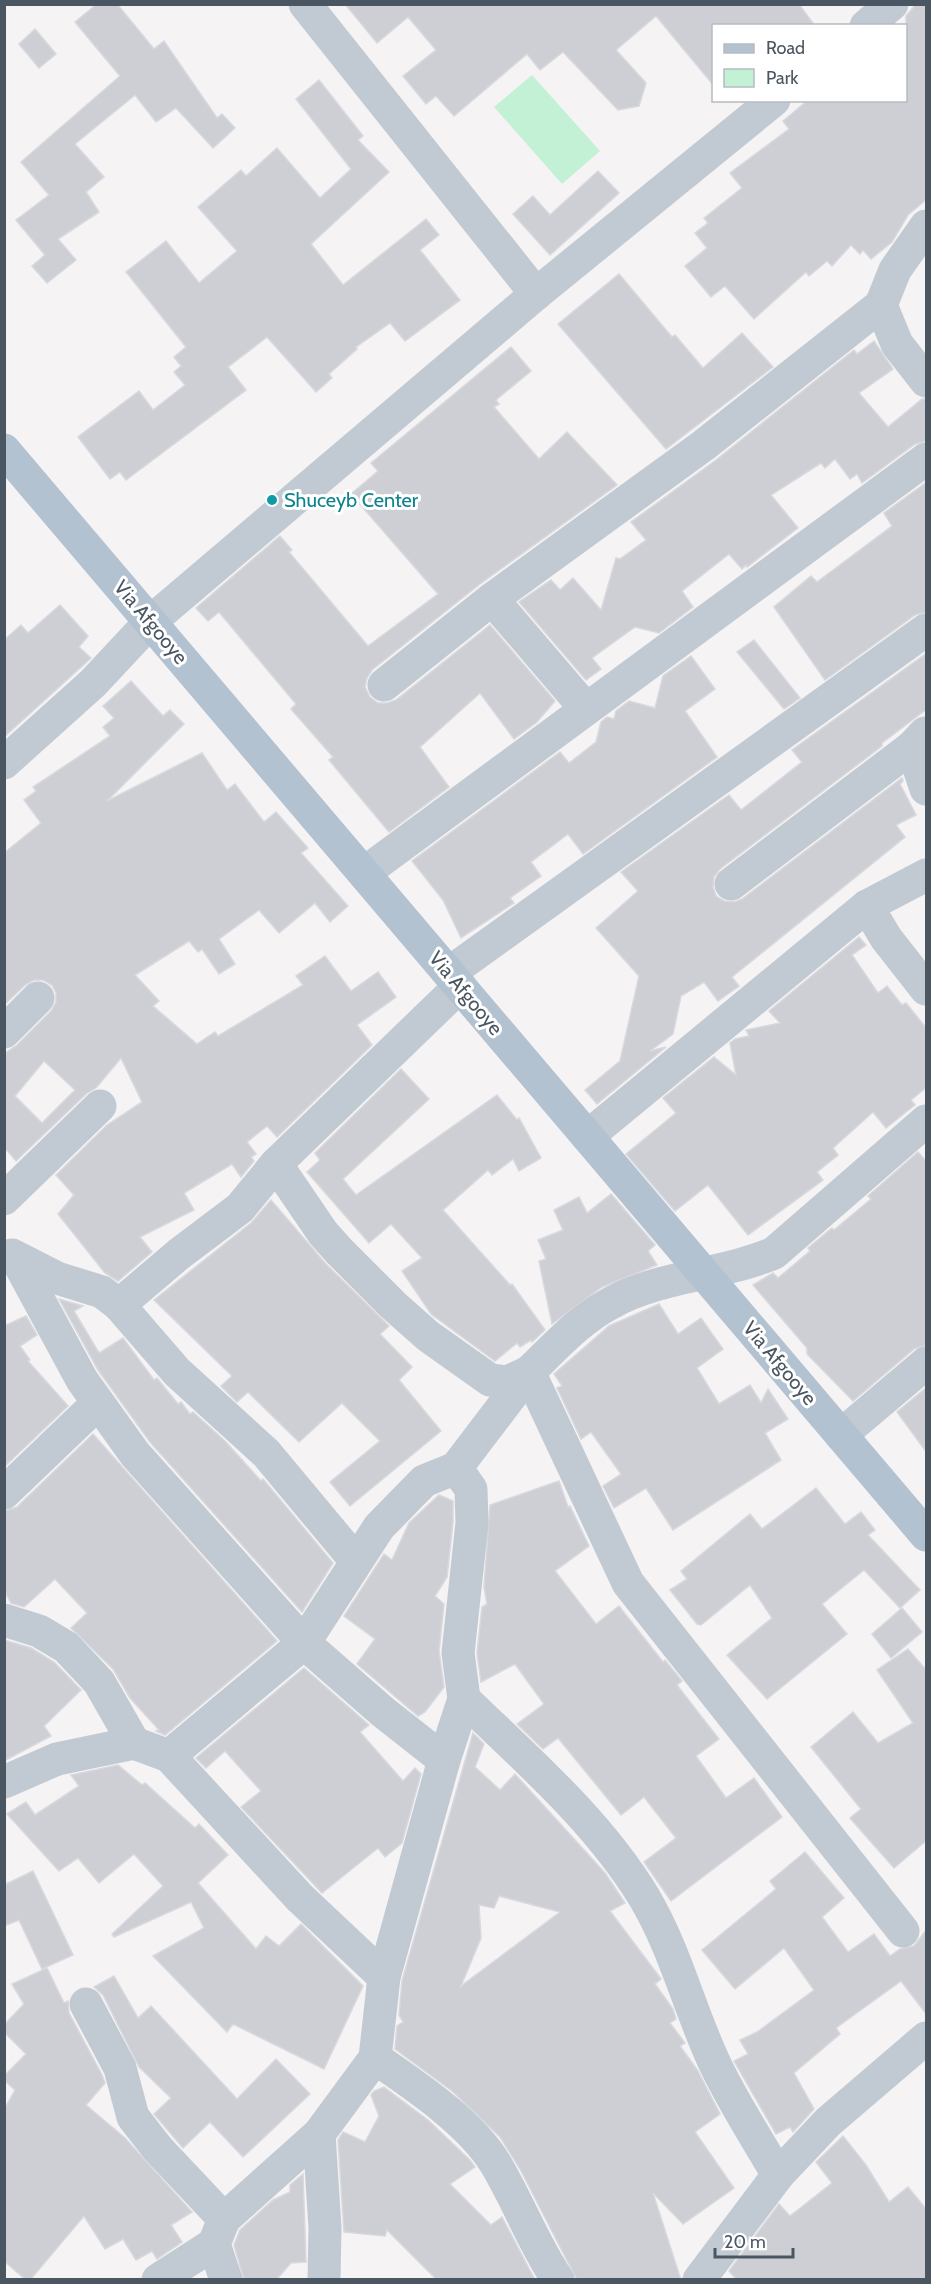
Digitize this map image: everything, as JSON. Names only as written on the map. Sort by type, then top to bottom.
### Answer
[{"type":"main road","name":"Via Afgooye","points":[[4,450],[927,1535]]},
{"type":"street","points":[[305,4],[536,294]]},
{"type":"street","points":[[868,24],[892,4]]},
{"type":"street","points":[[4,764],[93,683],[150,622],[536,294],[772,102]]},
{"type":"street","points":[[384,685],[492,599],[704,445],[881,305],[895,270],[927,226]]},
{"type":"street","points":[[881,305],[897,344],[927,381]]},
{"type":"street","points":[[364,873],[927,459]]},
{"type":"street","points":[[492,599],[586,709]]},
{"type":"street","points":[[119,1305],[179,1254],[240,1208],[276,1164],[454,979],[927,630]]},
{"type":"street","points":[[731,884],[919,740],[927,789]]},
{"type":"street","points":[[588,1136],[867,906],[927,875]]},
{"type":"street","points":[[867,906],[886,938],[927,989]]},
{"type":"street","points":[[4,1032],[39,998]]},
{"type":"street","points":[[4,1199],[100,1106]]},
{"type":"street","points":[[169,1756],[304,1643],[379,1527],[424,1481],[456,1468],[529,1372],[581,1321],[612,1302],[642,1290],[751,1263],[774,1253],[927,1121]]},
{"type":"street","points":[[276,1164],[323,1233],[393,1305],[428,1336],[490,1380],[507,1382],[529,1372]]},
{"type":"street","points":[[10,1253],[57,1278],[102,1292],[119,1305],[177,1372],[266,1453],[356,1562]]},
{"type":"street","points":[[10,1253],[77,1370],[135,1454],[304,1643],[383,1712],[444,1761]]},
{"type":"street","points":[[841,1435],[927,1363]]},
{"type":"street","points":[[529,1372],[628,1583],[903,1931]]},
{"type":"street","points":[[4,1493],[99,1403]]},
{"type":"street","points":[[158,2280],[219,2231],[319,2134],[375,2058],[384,1977],[444,1761],[464,1699],[458,1653],[472,1523],[471,1489],[456,1468]]},
{"type":"street","points":[[4,1620],[39,1631],[66,1647],[99,1682],[134,1743]]},
{"type":"street","points":[[464,1699],[554,1786],[603,1841],[644,1897],[678,1965],[715,2064],[777,2175]]},
{"type":"street","points":[[4,1782],[57,1759],[134,1743],[169,1756],[300,1898],[384,1977]]},
{"type":"street","points":[[86,2004],[120,2068],[133,2117],[219,2231],[226,2280]]},
{"type":"street","points":[[699,2280],[777,2175],[828,2122],[927,2038]]},
{"type":"street","points":[[375,2058],[420,2088],[459,2122],[494,2161],[558,2280]]},
{"type":"street","points":[[319,2134],[325,2228],[324,2280]]},
{"type":"green space","points":[[532,75],[600,151],[562,184],[494,107]]},
{"type":"building","points":[[97,4],[117,4],[154,49],[164,41],[217,118],[222,114],[235,128],[213,148],[176,108],[156,122],[135,95],[75,144],[104,177],[86,192],[99,212],[58,239],[76,260],[47,283],[32,266],[45,255],[16,220],[49,195],[21,162],[120,76],[75,22]]},
{"type":"building","points":[[345,4],[799,4],[814,24],[712,24],[712,84],[656,16],[616,50],[646,83],[639,106],[618,110],[563,52],[540,70],[527,54],[454,116],[436,96],[426,104],[403,76],[436,50],[408,17],[377,43]]},
{"type":"building","points":[[916,4],[927,4],[927,199],[908,215],[892,242],[871,259],[863,250],[860,254],[851,245],[832,266],[827,261],[809,276],[806,272],[754,319],[725,286],[711,297],[685,266],[707,248],[695,233],[708,223],[704,218],[742,188],[730,173],[789,129],[783,121],[806,102],[907,102],[906,16]]},
{"type":"building","points":[[35,29],[56,54],[39,68],[19,44]]},
{"type":"building","points":[[319,80],[363,136],[358,140],[389,172],[311,244],[343,285],[426,219],[439,235],[420,250],[460,300],[405,341],[390,323],[356,347],[357,349],[329,374],[332,378],[316,392],[267,337],[228,367],[246,390],[126,480],[120,472],[110,479],[78,437],[139,391],[153,410],[185,385],[174,372],[181,366],[174,357],[186,347],[126,272],[166,241],[199,283],[237,251],[198,207],[241,170],[246,176],[277,148],[320,198],[351,169],[296,99]]},
{"type":"building","points":[[598,171],[619,193],[550,255],[513,214],[533,196],[550,215]]},
{"type":"building","points":[[619,274],[672,337],[675,335],[703,368],[742,333],[773,367],[666,449],[558,324]]},
{"type":"building","points":[[874,341],[893,369],[859,393],[888,427],[922,399],[927,399],[927,441],[915,444],[862,483],[857,474],[850,479],[835,459],[825,468],[821,463],[771,495],[798,528],[742,569],[729,554],[682,591],[693,607],[659,633],[635,627],[592,658],[601,669],[586,680],[519,602],[551,580],[560,590],[573,578],[601,610],[616,558],[620,559],[646,540],[631,522],[716,460],[854,350],[857,354]]},
{"type":"building","points":[[511,347],[531,371],[496,400],[499,404],[494,407],[539,459],[567,432],[617,485],[480,584],[372,670],[365,687],[370,697],[378,703],[396,700],[490,625],[555,701],[537,722],[514,739],[480,693],[420,747],[449,787],[389,832],[329,760],[333,757],[291,709],[296,704],[219,612],[208,621],[196,608],[280,536],[292,550],[289,552],[368,646],[438,594],[351,494],[378,471],[371,463]]},
{"type":"building","points":[[927,482],[927,612],[915,615],[825,680],[774,607],[811,576],[817,582],[892,526],[884,513]]},
{"type":"building","points":[[60,605],[88,636],[79,647],[91,658],[4,737],[4,640],[21,625],[28,633]]},
{"type":"building","points":[[754,640],[800,698],[784,709],[737,652]]},
{"type":"building","points":[[927,653],[927,709],[720,869],[714,877],[713,887],[716,896],[724,901],[734,902],[742,899],[902,778],[903,781],[900,784],[916,815],[896,825],[905,837],[732,977],[739,986],[718,1001],[704,982],[681,996],[673,1034],[650,1051],[666,1047],[597,1104],[585,1090],[620,1061],[639,976],[596,928],[638,891],[621,872],[729,795],[741,810],[802,762],[792,750]]},
{"type":"building","points":[[691,656],[715,689],[685,711],[717,757],[583,854],[568,834],[531,862],[541,876],[510,898],[514,903],[461,938],[443,900],[412,861],[560,752],[569,763],[596,742],[601,722],[607,717],[614,719],[616,711],[629,701],[655,708],[663,676]]},
{"type":"building","points":[[131,681],[163,716],[170,710],[184,724],[107,801],[202,753],[227,790],[235,784],[264,822],[276,812],[308,848],[301,853],[348,906],[330,922],[315,903],[279,933],[259,910],[219,939],[235,964],[219,974],[202,949],[198,952],[189,941],[135,975],[159,1001],[153,1006],[197,1044],[215,1032],[218,1036],[303,985],[296,976],[325,956],[351,991],[378,972],[396,997],[357,1025],[372,1045],[277,1137],[267,1126],[247,1142],[256,1154],[251,1157],[254,1161],[241,1177],[232,1164],[184,1193],[194,1210],[140,1237],[152,1252],[118,1281],[105,1273],[58,1214],[74,1195],[56,1175],[107,1125],[142,1102],[121,1058],[96,1088],[87,1093],[16,1161],[4,1147],[4,1054],[17,1045],[51,1011],[56,1002],[56,993],[52,985],[43,980],[34,980],[25,985],[4,1005],[4,853],[41,823],[24,800],[36,791],[33,787],[110,736],[103,727],[114,718],[103,706]],"holes":[[[44,1061],[75,1090],[42,1123],[15,1096]]]},
{"type":"building","points":[[859,937],[866,945],[852,955],[878,993],[887,986],[902,1005],[906,1003],[927,1029],[927,1087],[911,1100],[915,1105],[886,1128],[873,1112],[833,1148],[838,1155],[817,1172],[823,1180],[748,1235],[708,1185],[675,1211],[626,1154],[676,1113],[663,1098],[714,1057],[736,1075],[730,1043],[735,1039],[749,1036],[746,1030],[780,1023],[769,1011]]},
{"type":"building","points":[[401,1069],[429,1099],[343,1179],[356,1195],[497,1095],[517,1120],[519,1118],[541,1158],[519,1171],[513,1159],[492,1175],[488,1170],[443,1210],[510,1285],[512,1284],[545,1330],[532,1342],[531,1340],[520,1347],[517,1343],[495,1361],[431,1314],[402,1271],[422,1258],[391,1224],[369,1243],[307,1172],[320,1160],[315,1153]]},
{"type":"building","points":[[918,1152],[927,1162],[927,1345],[914,1349],[853,1401],[807,1354],[807,1348],[753,1285],[773,1273],[778,1278],[810,1251],[808,1248],[871,1199],[868,1196]]},
{"type":"building","points":[[611,1194],[655,1245],[648,1251],[657,1265],[602,1287],[552,1324],[539,1261],[546,1259],[538,1240],[563,1230],[554,1210],[579,1197],[587,1213]]},
{"type":"building","points":[[271,1200],[326,1264],[389,1326],[380,1334],[412,1367],[399,1380],[441,1431],[350,1506],[330,1482],[380,1441],[342,1403],[299,1442],[248,1392],[237,1402],[221,1386],[232,1376],[154,1300],[251,1223]]},
{"type":"building","points":[[59,1299],[83,1306],[74,1311],[99,1353],[123,1338],[154,1380],[157,1378],[178,1404],[181,1402],[190,1414],[193,1412],[225,1441],[261,1481],[263,1479],[333,1563],[302,1612],[150,1442],[98,1370]]},
{"type":"building","points":[[659,1304],[678,1334],[701,1318],[723,1349],[697,1368],[719,1404],[750,1385],[761,1403],[768,1389],[788,1419],[765,1433],[781,1460],[673,1530],[646,1488],[614,1508],[603,1486],[621,1474],[591,1432],[581,1439],[557,1388],[562,1386],[554,1374],[609,1326]]},
{"type":"building","points":[[26,1316],[37,1335],[20,1346],[30,1360],[28,1361],[68,1406],[4,1467],[4,1326]]},
{"type":"building","points":[[927,1387],[927,1453],[897,1412]]},
{"type":"building","points":[[93,1434],[277,1641],[165,1735],[156,1731],[159,1730],[130,1698],[113,1669],[71,1628],[87,1613],[55,1579],[24,1607],[11,1603],[4,1590],[4,1511],[17,1507]]},
{"type":"building","points":[[559,1481],[568,1507],[570,1506],[589,1546],[555,1571],[596,1624],[619,1606],[663,1662],[665,1660],[682,1681],[677,1685],[719,1739],[696,1756],[726,1798],[754,1778],[782,1817],[671,1901],[644,1862],[676,1838],[644,1797],[621,1815],[558,1738],[543,1749],[517,1724],[544,1704],[515,1664],[481,1682],[477,1653],[482,1607],[487,1604],[484,1587],[490,1505]]},
{"type":"building","points":[[816,1488],[845,1524],[861,1512],[875,1530],[868,1535],[920,1590],[900,1608],[864,1570],[822,1604],[847,1634],[767,1699],[727,1655],[772,1618],[750,1585],[701,1625],[697,1624],[670,1590],[687,1579],[681,1571],[750,1514],[762,1529]]},
{"type":"building","points":[[439,1495],[453,1501],[447,1577],[435,1596],[444,1604],[439,1651],[444,1687],[425,1712],[418,1716],[357,1664],[375,1639],[344,1616],[384,1554],[392,1560],[409,1523]]},
{"type":"building","points":[[902,1608],[922,1632],[891,1658],[872,1634]]},
{"type":"building","points":[[4,1640],[31,1648],[54,1662],[81,1690],[44,1726],[51,1736],[4,1761]]},
{"type":"building","points":[[908,1649],[927,1671],[927,1840],[894,1868],[850,1818],[861,1809],[811,1747],[853,1712],[878,1743],[913,1723],[877,1670]]},
{"type":"building","points":[[304,1668],[369,1725],[360,1732],[403,1781],[415,1768],[421,1774],[402,1843],[385,1857],[378,1848],[322,1893],[241,1807],[261,1791],[225,1751],[206,1768],[196,1758]]},
{"type":"building","points":[[473,1733],[484,1744],[475,1767],[500,1790],[515,1774],[605,1873],[625,1903],[610,1911],[661,1979],[655,1984],[673,2009],[676,2019],[670,2023],[685,2043],[680,2046],[698,2071],[720,2114],[695,2132],[734,2188],[683,2224],[653,2193],[681,2280],[577,2280],[520,2169],[500,2137],[452,2091],[395,2049],[397,2026],[403,2022],[399,2015],[402,1981]],"holes":[[[499,1896],[560,1912],[461,1986],[481,1938],[479,1905],[494,1908]]]},
{"type":"building","points":[[118,1765],[142,1785],[145,1783],[195,1828],[199,1824],[228,1855],[198,1883],[256,1949],[266,1936],[279,1946],[301,1924],[363,1986],[324,2069],[233,2024],[227,2032],[153,1956],[204,1928],[191,1902],[114,1937],[112,1934],[163,1886],[134,1854],[99,1883],[78,1858],[59,1871],[7,1814],[26,1802],[35,1815],[79,1786],[71,1775]]},
{"type":"building","points":[[805,1852],[844,1898],[822,1917],[848,1952],[874,1934],[890,1956],[900,1949],[914,1946],[927,1929],[927,2015],[901,1981],[836,2028],[840,2034],[794,2073],[814,2109],[793,2132],[790,2127],[776,2134],[734,2061],[748,2054],[740,2040],[757,2032],[814,1990],[784,1948],[735,1989],[702,1950],[776,1889],[770,1881]]},
{"type":"building","points":[[33,1871],[73,1955],[42,1969],[19,1920],[4,1926],[4,1885]]},
{"type":"building","points":[[47,1968],[64,2003],[68,2001],[69,2013],[105,2083],[86,2105],[125,2138],[192,2212],[171,2225],[182,2242],[157,2259],[152,2251],[136,2260],[123,2239],[105,2249],[84,2216],[30,2280],[26,2280],[4,2261],[4,2110],[15,2090],[4,2080],[4,2076],[26,2054],[4,2032],[4,2025],[24,2004],[12,1984]]},
{"type":"building","points":[[114,1976],[138,2018],[151,2006],[237,2099],[276,2059],[310,2094],[243,2157],[210,2122],[183,2148],[154,2114],[171,2098],[139,2067],[103,1995],[94,1987]]},
{"type":"building","points":[[384,2087],[428,2120],[470,2160],[475,2167],[450,2184],[491,2225],[502,2217],[535,2280],[437,2280],[387,2230],[385,2236],[344,2232],[338,2140],[343,2132],[365,2142],[379,2116],[371,2095],[374,2091]]},
{"type":"building","points":[[843,2136],[866,2165],[889,2202],[908,2187],[927,2210],[927,2280],[737,2280],[729,2271],[779,2204],[790,2216],[832,2183],[816,2162]]},
{"type":"building","points":[[303,2174],[306,2262],[291,2263],[276,2280],[244,2280],[234,2245],[240,2230],[273,2200],[290,2192],[290,2185]]},
{"type":"place","name":"Shuceyb Center","points":[[272,500]]}]
